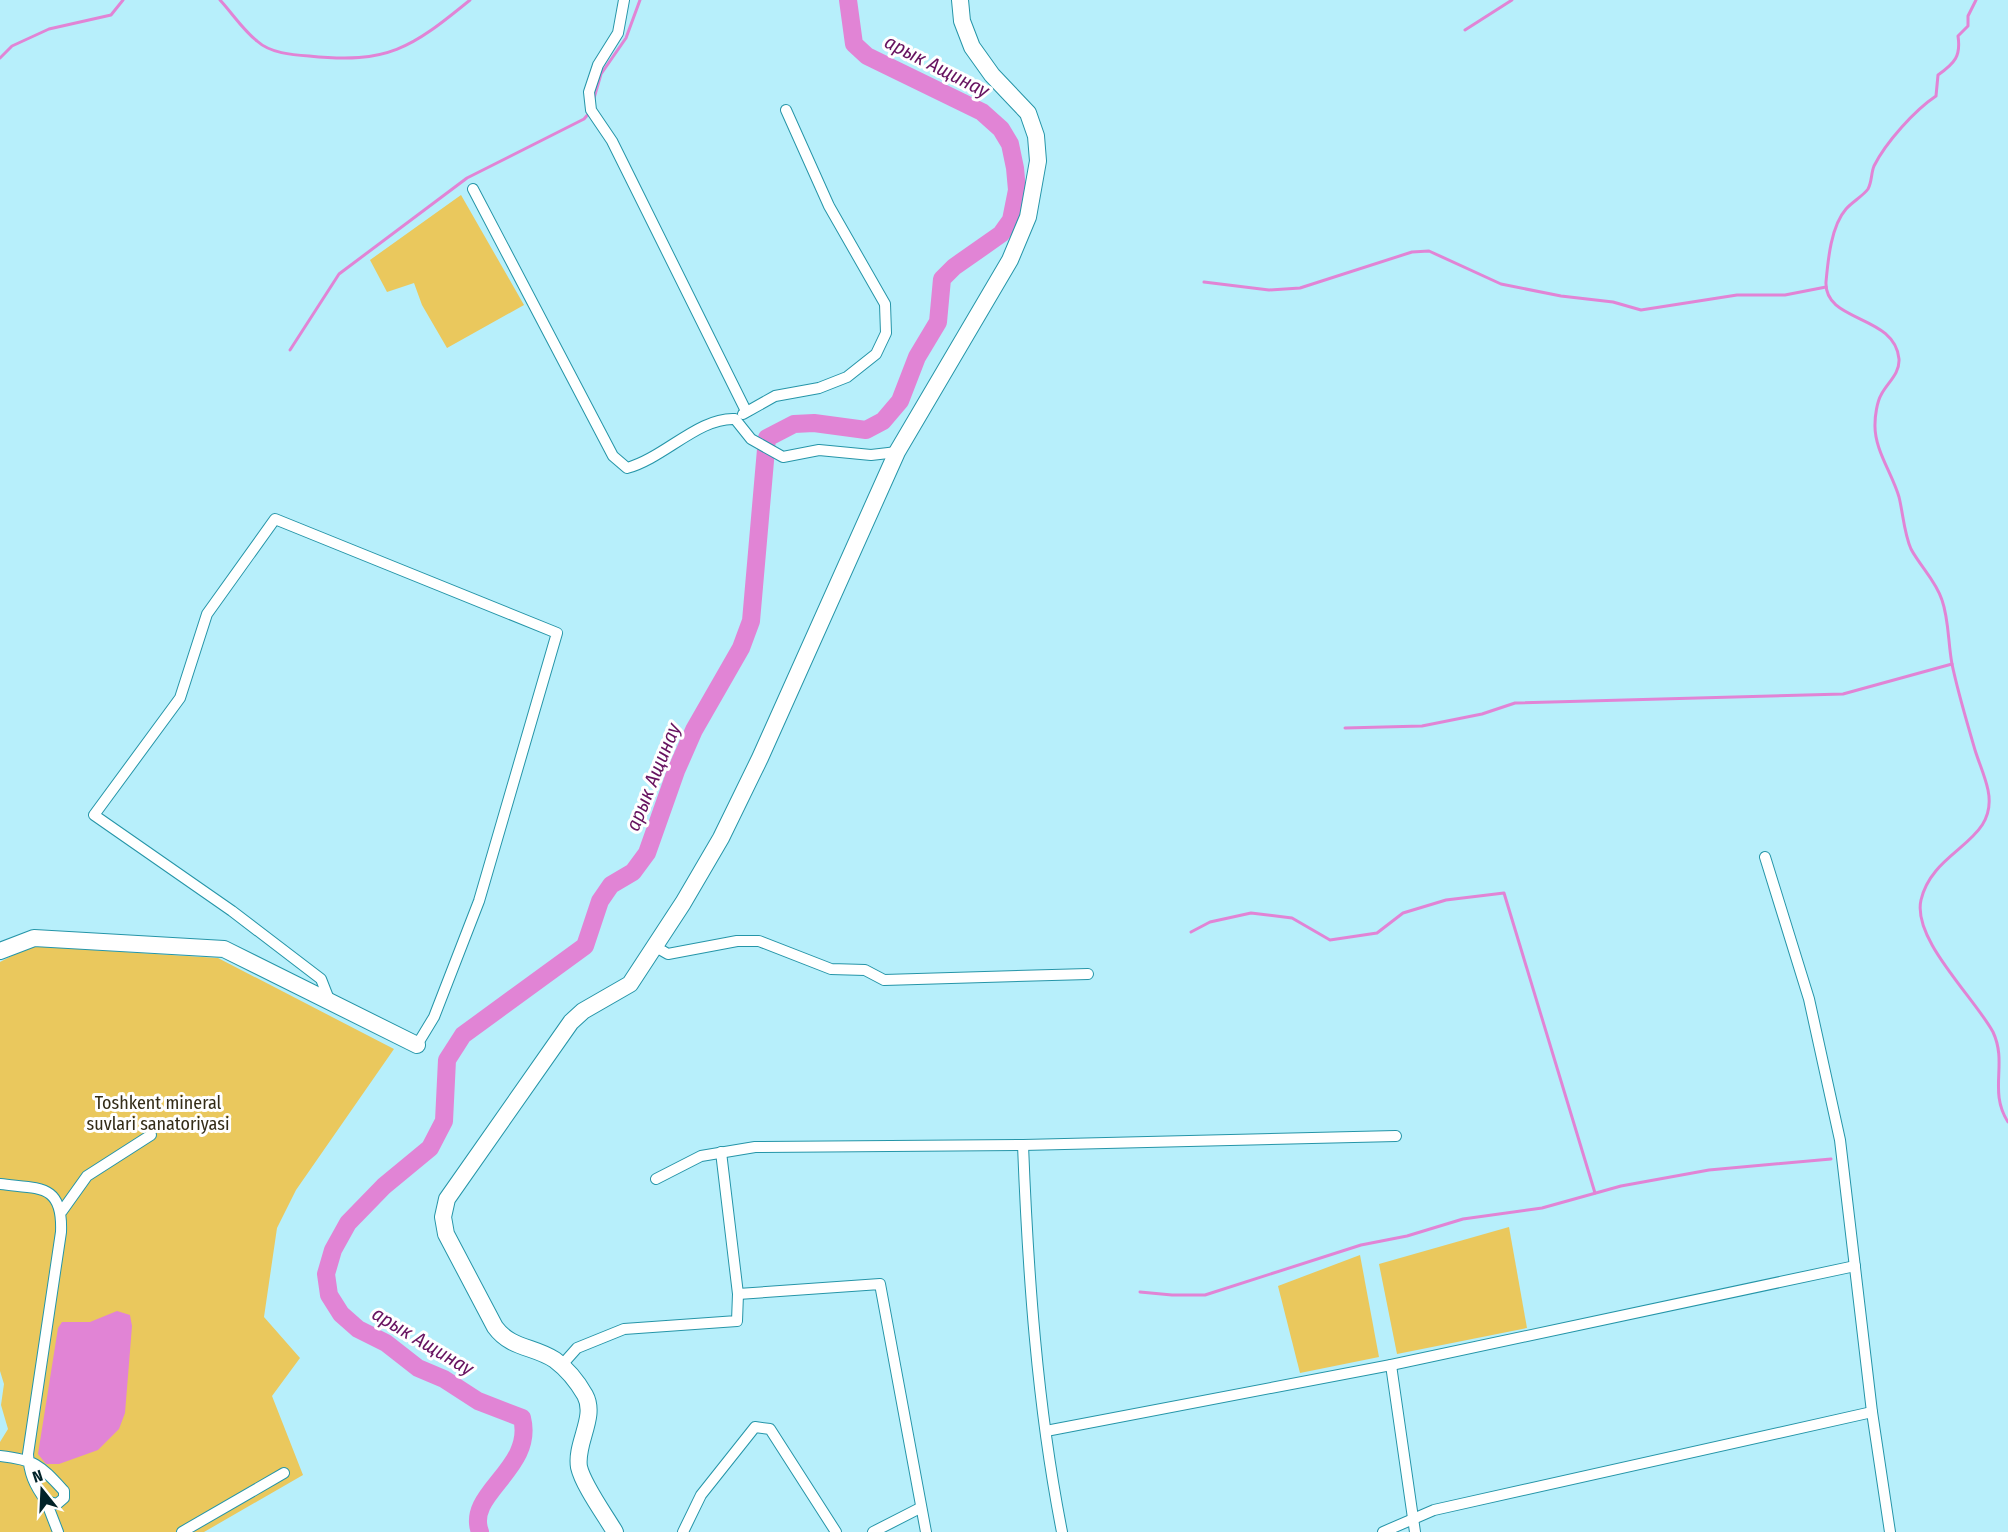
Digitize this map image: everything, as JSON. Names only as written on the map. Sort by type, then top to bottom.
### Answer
[{"type":"main road","points":[[615,1532],[580,1469],[578,1453],[589,1415],[586,1397],[572,1376],[554,1359],[504,1339],[495,1327],[446,1234],[443,1216],[447,1198],[571,1022],[583,1011],[630,984],[721,838],[760,758],[897,452],[1010,260],[1028,217],[1038,161],[1036,136],[1028,112],[992,75],[972,47],[962,21],[960,0]]},
{"type":"main road","points":[[0,951],[34,938],[224,948],[417,1045]]},
{"type":"street","points":[[624,0],[618,33],[598,65],[589,92],[591,110],[612,141],[746,411]]},
{"type":"street","points":[[473,189],[614,456],[627,468],[644,464],[719,418],[735,419],[775,396],[819,388],[847,377],[876,354],[886,333],[885,304],[829,206],[786,110]]},
{"type":"street","points":[[735,419],[752,439],[783,457],[819,450],[871,455],[897,452]]},
{"type":"street","points":[[330,1002],[321,979],[232,911],[94,815],[180,698],[207,614],[275,519],[556,633],[479,901],[434,1017],[417,1045]]},
{"type":"street","points":[[1765,857],[1809,999],[1840,1140],[1872,1412],[1890,1532]]},
{"type":"street","points":[[654,946],[668,954],[737,941],[759,941],[831,969],[865,970],[884,980],[1088,974]]},
{"type":"street","points":[[62,1211],[87,1176],[151,1135]]},
{"type":"street","points":[[656,1179],[701,1156],[755,1147],[1023,1145],[1396,1136]]},
{"type":"street","points":[[1023,1145],[1028,1267],[1046,1431],[1062,1532]]},
{"type":"street","points":[[561,1366],[577,1348],[624,1329],[738,1321],[738,1294],[721,1152]]},
{"type":"street","points":[[0,1184],[44,1189],[54,1196],[62,1211],[61,1232],[28,1459],[29,1473],[46,1501],[58,1532]]},
{"type":"street","points":[[1046,1431],[1390,1365],[1855,1266]]},
{"type":"street","points":[[738,1294],[880,1284],[926,1532]]},
{"type":"street","points":[[1390,1365],[1415,1532]]},
{"type":"street","points":[[1383,1532],[1434,1510],[1872,1412]]},
{"type":"street","points":[[683,1532],[701,1495],[755,1427],[770,1429],[836,1532]]},
{"type":"street","points":[[0,1456],[28,1459],[64,1491],[64,1498],[57,1504],[46,1501]]},
{"type":"street","points":[[182,1532],[284,1473]]},
{"type":"street","points":[[873,1532],[920,1508]]},
{"type":"green space","points":[[461,195],[524,305],[447,348],[422,305],[414,283],[387,292],[370,260]]},
{"type":"green space","name":"Toshkent mineral suvlari sanatoriyasi","points":[[31,946],[218,958],[394,1049],[296,1190],[277,1228],[264,1317],[300,1358],[272,1396],[303,1475],[204,1532],[0,1532],[0,1442],[8,1429],[1,1405],[4,1384],[0,1371],[0,962]]},
{"type":"green space","points":[[1509,1227],[1527,1328],[1397,1354],[1379,1264]]},
{"type":"green space","points":[[1360,1255],[1379,1357],[1300,1373],[1278,1286]]},
{"type":"shaded area","points":[[117,1311],[130,1315],[132,1326],[125,1413],[119,1429],[98,1450],[59,1464],[46,1464],[38,1454],[58,1328],[62,1322],[90,1322]]},
{"type":"waterway","points":[[0,58],[12,46],[49,29],[111,15],[123,0]]},
{"type":"waterway","points":[[220,0],[247,32],[262,45],[289,54],[336,58],[359,58],[397,49],[431,31],[470,0]]},
{"type":"waterway","points":[[594,98],[601,74],[626,38],[640,0]]},
{"type":"waterway","name":"арык Ащинау","points":[[480,1532],[478,1518],[482,1505],[519,1452],[523,1436],[522,1418],[478,1401],[444,1379],[418,1368],[386,1343],[358,1329],[341,1314],[329,1295],[326,1274],[333,1250],[348,1223],[384,1186],[430,1148],[444,1121],[447,1060],[463,1035],[585,946],[600,901],[611,885],[633,872],[647,853],[676,771],[694,730],[741,648],[751,621],[767,438],[794,424],[814,423],[866,430],[883,421],[900,401],[917,357],[938,322],[942,279],[954,267],[1001,234],[1011,220],[1017,190],[1015,168],[1010,144],[1001,129],[982,112],[867,56],[854,44],[848,0]]},
{"type":"waterway","points":[[1465,30],[1512,0]]},
{"type":"waterway","points":[[1976,0],[1968,16],[1968,26],[1958,36],[1959,49],[1955,58],[1949,67],[1938,75],[1936,96],[1919,109],[1893,137],[1874,166],[1868,189],[1848,206],[1841,216],[1831,244],[1826,282],[1828,295],[1836,305],[1886,334],[1895,344],[1899,359],[1895,374],[1878,401],[1875,417],[1877,443],[1899,497],[1911,549],[1936,586],[1942,600],[1954,675],[1987,785],[1989,808],[1984,822],[1975,834],[1938,868],[1928,883],[1921,900],[1921,915],[1926,932],[1946,968],[1993,1032],[1999,1055],[1999,1099],[2008,1122]]},
{"type":"waterway","points":[[290,350],[339,274],[467,178],[584,119],[590,112]]},
{"type":"waterway","points":[[1204,282],[1269,290],[1300,288],[1412,252],[1429,251],[1501,284],[1561,296],[1613,302],[1641,310],[1737,295],[1785,295],[1826,287]]},
{"type":"waterway","points":[[1345,728],[1422,726],[1482,714],[1515,703],[1843,694],[1952,664]]},
{"type":"waterway","points":[[1191,932],[1210,922],[1251,913],[1292,918],[1330,940],[1377,933],[1403,913],[1446,900],[1504,893],[1595,1193]]},
{"type":"waterway","points":[[1140,1292],[1205,1295],[1361,1245],[1407,1236],[1463,1219],[1542,1208],[1621,1186],[1709,1170],[1831,1159]]}]
